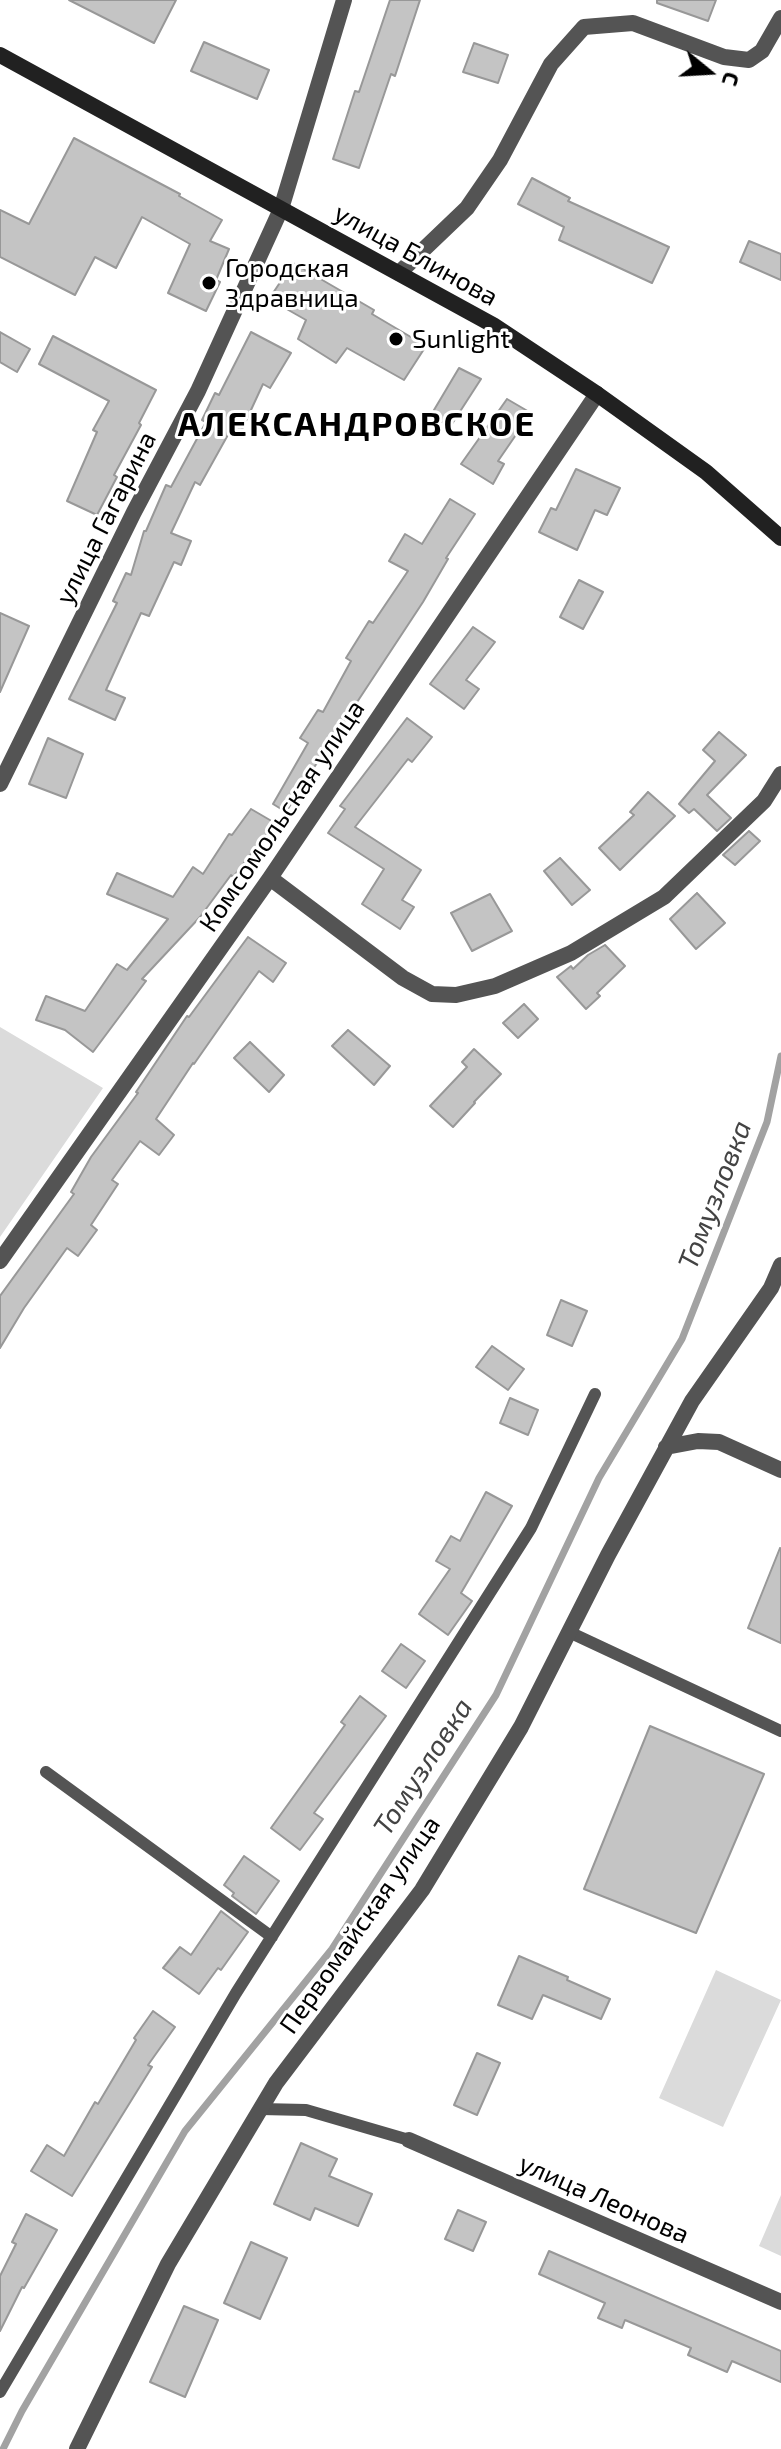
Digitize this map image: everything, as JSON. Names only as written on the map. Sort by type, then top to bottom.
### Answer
[{"type":"main road","name":"улица Блинова","points":[[0,55],[493,325],[706,472],[781,538]]},
{"type":"street","name":"улица Гагарина","points":[[0,784],[134,512],[198,391],[281,209],[344,0]]},
{"type":"street","points":[[399,273],[467,208],[500,160],[551,64],[584,27],[633,23],[724,57],[749,60],[762,51],[781,18]]},
{"type":"street","name":"Комсомольская улица","points":[[0,1261],[270,878],[597,394]]},
{"type":"street","points":[[270,878],[403,978],[432,994],[456,995],[495,986],[571,953],[664,897],[764,801],[781,774]]},
{"type":"street","name":"Первомайская улица","points":[[84,2447],[168,2264],[276,2083],[422,1890],[521,1727],[692,1401],[771,1288],[781,1265]]},
{"type":"street","points":[[666,1447],[698,1441],[719,1442],[781,1470]]},
{"type":"street","name":"улица Леонова","points":[[409,2140],[781,2302]]},
{"type":"lane","points":[[0,2392],[236,1993],[531,1528],[595,1394]]},
{"type":"lane","points":[[569,1632],[781,1731]]},
{"type":"lane","points":[[46,1772],[272,1937]]},
{"type":"lane","points":[[261,2109],[306,2110],[409,2140]]},
{"type":"shaded area","points":[[0,1027],[103,1088],[0,1237]]},
{"type":"shaded area","points":[[716,1970],[781,2000],[723,2127],[659,2098]]},
{"type":"shaded area","points":[[781,2195],[781,2256],[759,2246]]},
{"type":"building","points":[[69,0],[176,0],[154,43]]},
{"type":"building","points":[[390,0],[420,0],[395,76],[391,74],[359,168],[333,159]]},
{"type":"building","points":[[657,0],[716,0],[708,21],[657,3]]},
{"type":"building","points":[[204,42],[269,70],[257,99],[191,71]]},
{"type":"building","points":[[474,43],[508,55],[498,83],[463,72]]},
{"type":"building","points":[[74,138],[222,220],[210,241],[229,249],[216,280],[220,282],[206,311],[168,293],[190,244],[142,217],[116,268],[95,257],[75,295],[0,257],[0,210],[29,224]]},
{"type":"building","points":[[532,178],[570,198],[568,201],[669,247],[652,283],[559,240],[564,227],[518,204]]},
{"type":"building","points":[[749,241],[781,254],[781,280],[740,262]]},
{"type":"building","points":[[293,263],[374,310],[372,314],[426,346],[404,380],[347,348],[336,363],[298,339],[306,320],[269,299]]},
{"type":"building","points":[[0,332],[30,349],[17,372],[0,362]]},
{"type":"building","points":[[251,332],[291,353],[270,388],[263,384],[238,438],[229,433],[200,485],[195,482],[171,533],[191,541],[181,565],[174,562],[149,616],[141,613],[106,690],[125,698],[115,720],[69,699],[117,603],[113,601],[126,573],[131,575],[144,531],[166,485],[171,487],[206,422],[202,420],[215,393],[219,395]]},
{"type":"building","points":[[53,336],[156,390],[97,515],[67,501],[97,432],[93,430],[109,401],[39,364]]},
{"type":"building","points":[[459,368],[481,379],[450,427],[431,415]]},
{"type":"building","points":[[507,399],[531,413],[498,461],[504,464],[493,484],[461,464]]},
{"type":"building","points":[[576,469],[620,488],[607,515],[595,510],[577,550],[539,532],[551,508],[556,510]]},
{"type":"building","points":[[450,499],[475,514],[446,558],[423,602],[313,769],[317,772],[303,794],[299,791],[286,812],[273,804],[308,743],[300,738],[318,710],[323,712],[351,661],[346,658],[369,621],[373,623],[408,571],[389,561],[405,534],[422,544]]},
{"type":"building","points":[[579,580],[603,592],[583,629],[560,617]]},
{"type":"building","points":[[0,613],[29,626],[0,692]]},
{"type":"building","points":[[473,627],[495,642],[466,680],[479,689],[464,709],[430,684]]},
{"type":"building","points":[[407,718],[432,737],[412,762],[408,759],[355,827],[421,870],[402,900],[414,907],[400,929],[362,904],[384,869],[328,833],[345,809],[340,806]]},
{"type":"building","points":[[719,732],[746,755],[707,795],[731,818],[717,831],[694,809],[689,813],[679,804],[715,761],[703,750]]},
{"type":"building","points":[[48,738],[83,754],[66,798],[29,784]]},
{"type":"building","points":[[648,792],[675,816],[620,870],[599,848],[634,815],[630,812]]},
{"type":"building","points":[[251,809],[275,823],[200,917],[142,979],[146,981],[93,1052],[65,1030],[36,1020],[46,996],[85,1011],[117,964],[127,970],[168,919],[107,894],[117,873],[173,897],[193,867],[203,874],[229,834],[232,835]]},
{"type":"building","points":[[749,831],[760,841],[735,865],[723,855]]},
{"type":"building","points":[[560,858],[590,890],[572,905],[544,871]]},
{"type":"building","points":[[697,893],[725,923],[696,949],[670,919]]},
{"type":"building","points":[[490,894],[512,931],[472,951],[451,913]]},
{"type":"building","points":[[248,937],[286,963],[273,982],[259,971],[156,1119],[174,1135],[159,1155],[140,1141],[112,1180],[118,1184],[91,1225],[97,1230],[78,1256],[67,1248],[0,1348],[0,1296],[74,1194],[71,1192],[91,1157],[138,1093],[187,1016]]},
{"type":"building","points":[[605,945],[625,966],[597,993],[600,996],[586,1009],[557,977]]},
{"type":"building","points":[[524,1004],[538,1019],[518,1038],[503,1023]]},
{"type":"building","points":[[348,1030],[390,1066],[374,1085],[332,1046]]},
{"type":"building","points":[[250,1042],[284,1075],[269,1092],[234,1058]]},
{"type":"building","points":[[474,1049],[501,1074],[453,1127],[430,1106],[467,1067],[462,1062]]},
{"type":"building","points":[[561,1300],[587,1311],[572,1346],[547,1335]]},
{"type":"building","points":[[492,1346],[524,1369],[508,1390],[476,1367]]},
{"type":"building","points":[[510,1398],[538,1410],[528,1435],[500,1423]]},
{"type":"building","points":[[486,1492],[512,1506],[461,1593],[472,1601],[448,1635],[419,1614],[450,1569],[436,1561],[451,1536],[460,1541]]},
{"type":"building","points":[[781,1549],[781,1643],[748,1628]]},
{"type":"building","points":[[401,1644],[425,1661],[406,1688],[382,1671]]},
{"type":"building","points":[[360,1696],[386,1716],[314,1813],[323,1819],[300,1850],[271,1828],[345,1725],[341,1722]]},
{"type":"building","points":[[650,1726],[764,1774],[696,1933],[584,1889]]},
{"type":"building","points":[[244,1856],[279,1881],[256,1914],[232,1896],[234,1893],[224,1885]]},
{"type":"building","points":[[221,1911],[248,1932],[199,1994],[163,1968],[180,1947],[191,1955]]},
{"type":"building","points":[[519,1956],[610,1999],[601,2019],[543,1995],[532,2019],[498,2005]]},
{"type":"building","points":[[153,2011],[175,2027],[148,2065],[152,2067],[72,2196],[31,2171],[47,2145],[64,2156]]},
{"type":"building","points":[[477,2053],[500,2063],[477,2115],[454,2105]]},
{"type":"building","points":[[301,2143],[337,2159],[329,2176],[372,2194],[358,2226],[315,2208],[310,2220],[274,2204]]},
{"type":"building","points":[[458,2210],[486,2222],[473,2251],[445,2239]]},
{"type":"building","points":[[26,2214],[57,2230],[22,2287],[0,2331],[0,2276]]},
{"type":"building","points":[[251,2242],[287,2258],[260,2319],[224,2303]]},
{"type":"building","points":[[549,2251],[781,2351],[781,2382],[732,2361],[727,2372],[688,2355],[691,2348],[625,2320],[622,2328],[598,2318],[605,2303],[539,2274]]},
{"type":"building","points":[[184,2306],[218,2320],[185,2397],[150,2382]]},
{"type":"waterway","name":"Томузловка","points":[[3,2449],[185,2131],[332,1949],[496,1695],[599,1478],[682,1339],[767,1122],[781,1056]]},
{"type":"place","name":"Городская Здравница","points":[[209,283]]},
{"type":"place","name":"Sunlight","points":[[396,339]]},
{"type":"district","name":"АЛЕКСАНДРОВСКОЕ","points":[[357,425]]}]
